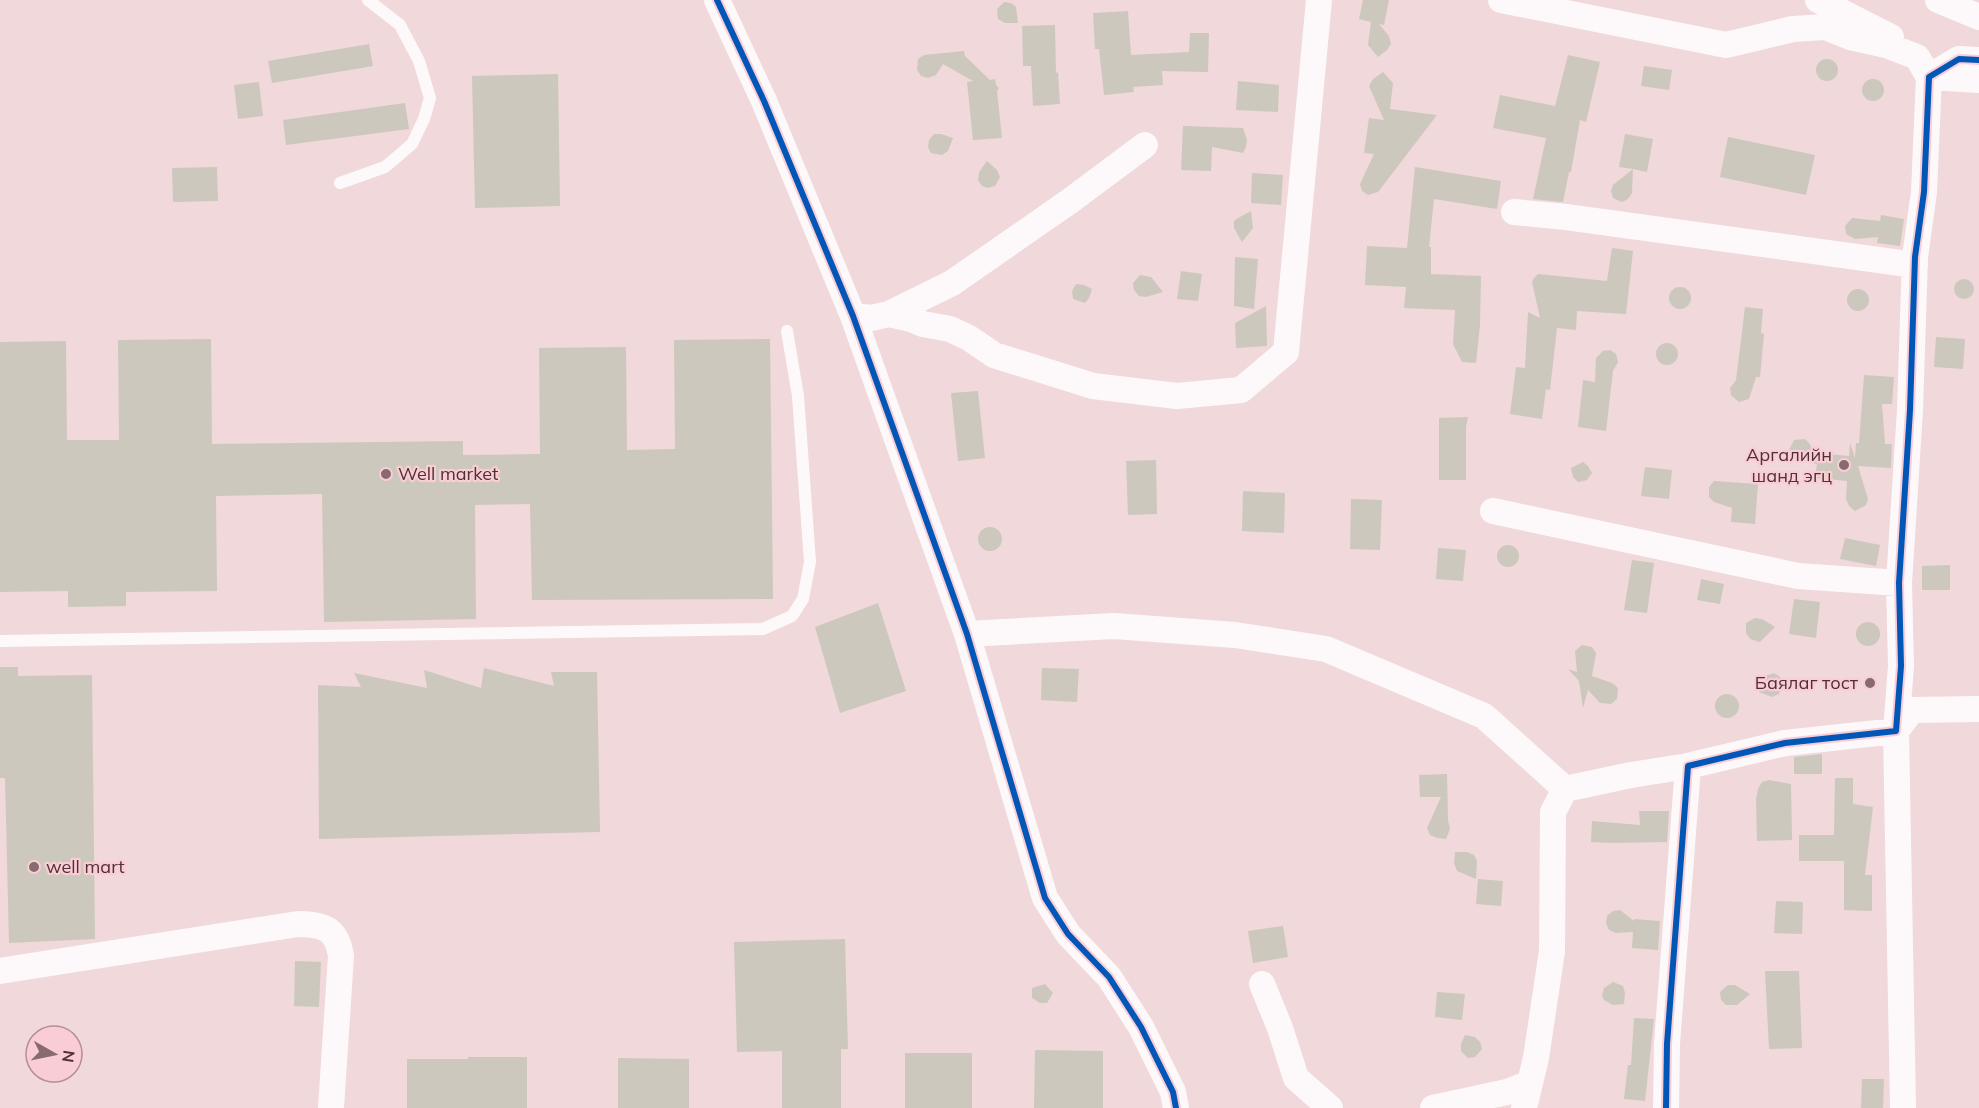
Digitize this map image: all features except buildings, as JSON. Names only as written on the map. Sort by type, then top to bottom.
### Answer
[{"type":"street","points":[[717,0],[765,101],[853,316],[967,634],[1045,898],[1068,934],[1108,978],[1141,1027],[1173,1092],[1176,1108]]},
{"type":"street","points":[[889,314],[922,324],[950,329],[969,338],[994,355],[1093,386],[1177,396],[1241,390],[1286,352],[1319,0]]},
{"type":"street","points":[[1501,0],[1726,45],[1793,29],[1825,27],[1850,37],[1886,45],[1923,68],[1979,80]]},
{"type":"street","points":[[1818,0],[1885,33],[1923,68],[1924,192],[1915,265],[1910,410],[1899,583],[1901,666],[1896,731],[1903,1108]]},
{"type":"street","points":[[1938,0],[1979,17]]},
{"type":"street","points":[[1923,68],[1959,58],[1979,60]]},
{"type":"street","points":[[853,316],[871,318],[889,314],[952,283],[1070,201],[1145,145]]},
{"type":"street","points":[[1514,212],[1566,217],[1915,265]]},
{"type":"street","points":[[1493,511],[1798,576],[1899,583]]},
{"type":"street","points":[[967,634],[1114,626],[1235,635],[1326,649],[1484,716],[1565,789]]},
{"type":"street","points":[[1565,789],[1688,766],[1785,743],[1896,731],[1912,710],[1979,709]]},
{"type":"street","points":[[1666,1108],[1667,1044],[1688,766]]},
{"type":"street","points":[[1524,1108],[1536,1058],[1552,951],[1554,812],[1565,789]]},
{"type":"street","points":[[0,971],[298,924],[314,924],[326,928],[340,944],[342,957],[331,1108]]},
{"type":"street","points":[[1262,984],[1280,1028],[1296,1078],[1330,1108]]},
{"type":"street","points":[[1433,1108],[1507,1092],[1530,1083]]},
{"type":"lane","points":[[340,183],[385,167],[412,144],[424,119],[430,98],[419,61],[400,26],[368,0]]},
{"type":"lane","points":[[0,641],[764,629],[792,616],[803,599],[810,562],[798,396],[787,331]]},
{"type":"cycle path","points":[[717,0],[764,101],[853,316],[967,634],[1045,898],[1068,934],[1109,977],[1141,1027],[1173,1092],[1176,1108]]},
{"type":"cycle path","points":[[1666,1108],[1667,1044],[1688,766],[1785,743],[1896,731],[1901,666],[1899,583],[1910,410],[1915,257],[1924,192],[1929,77],[1959,59],[1979,60]]},
{"type":"place","name":"Аргалийн шанд эгц","points":[[1844,465]]},
{"type":"place","name":"Well market","points":[[386,474]]},
{"type":"place","name":"Баялаг тост","points":[[1870,683]]},
{"type":"place","name":"well mart","points":[[34,867]]}]
